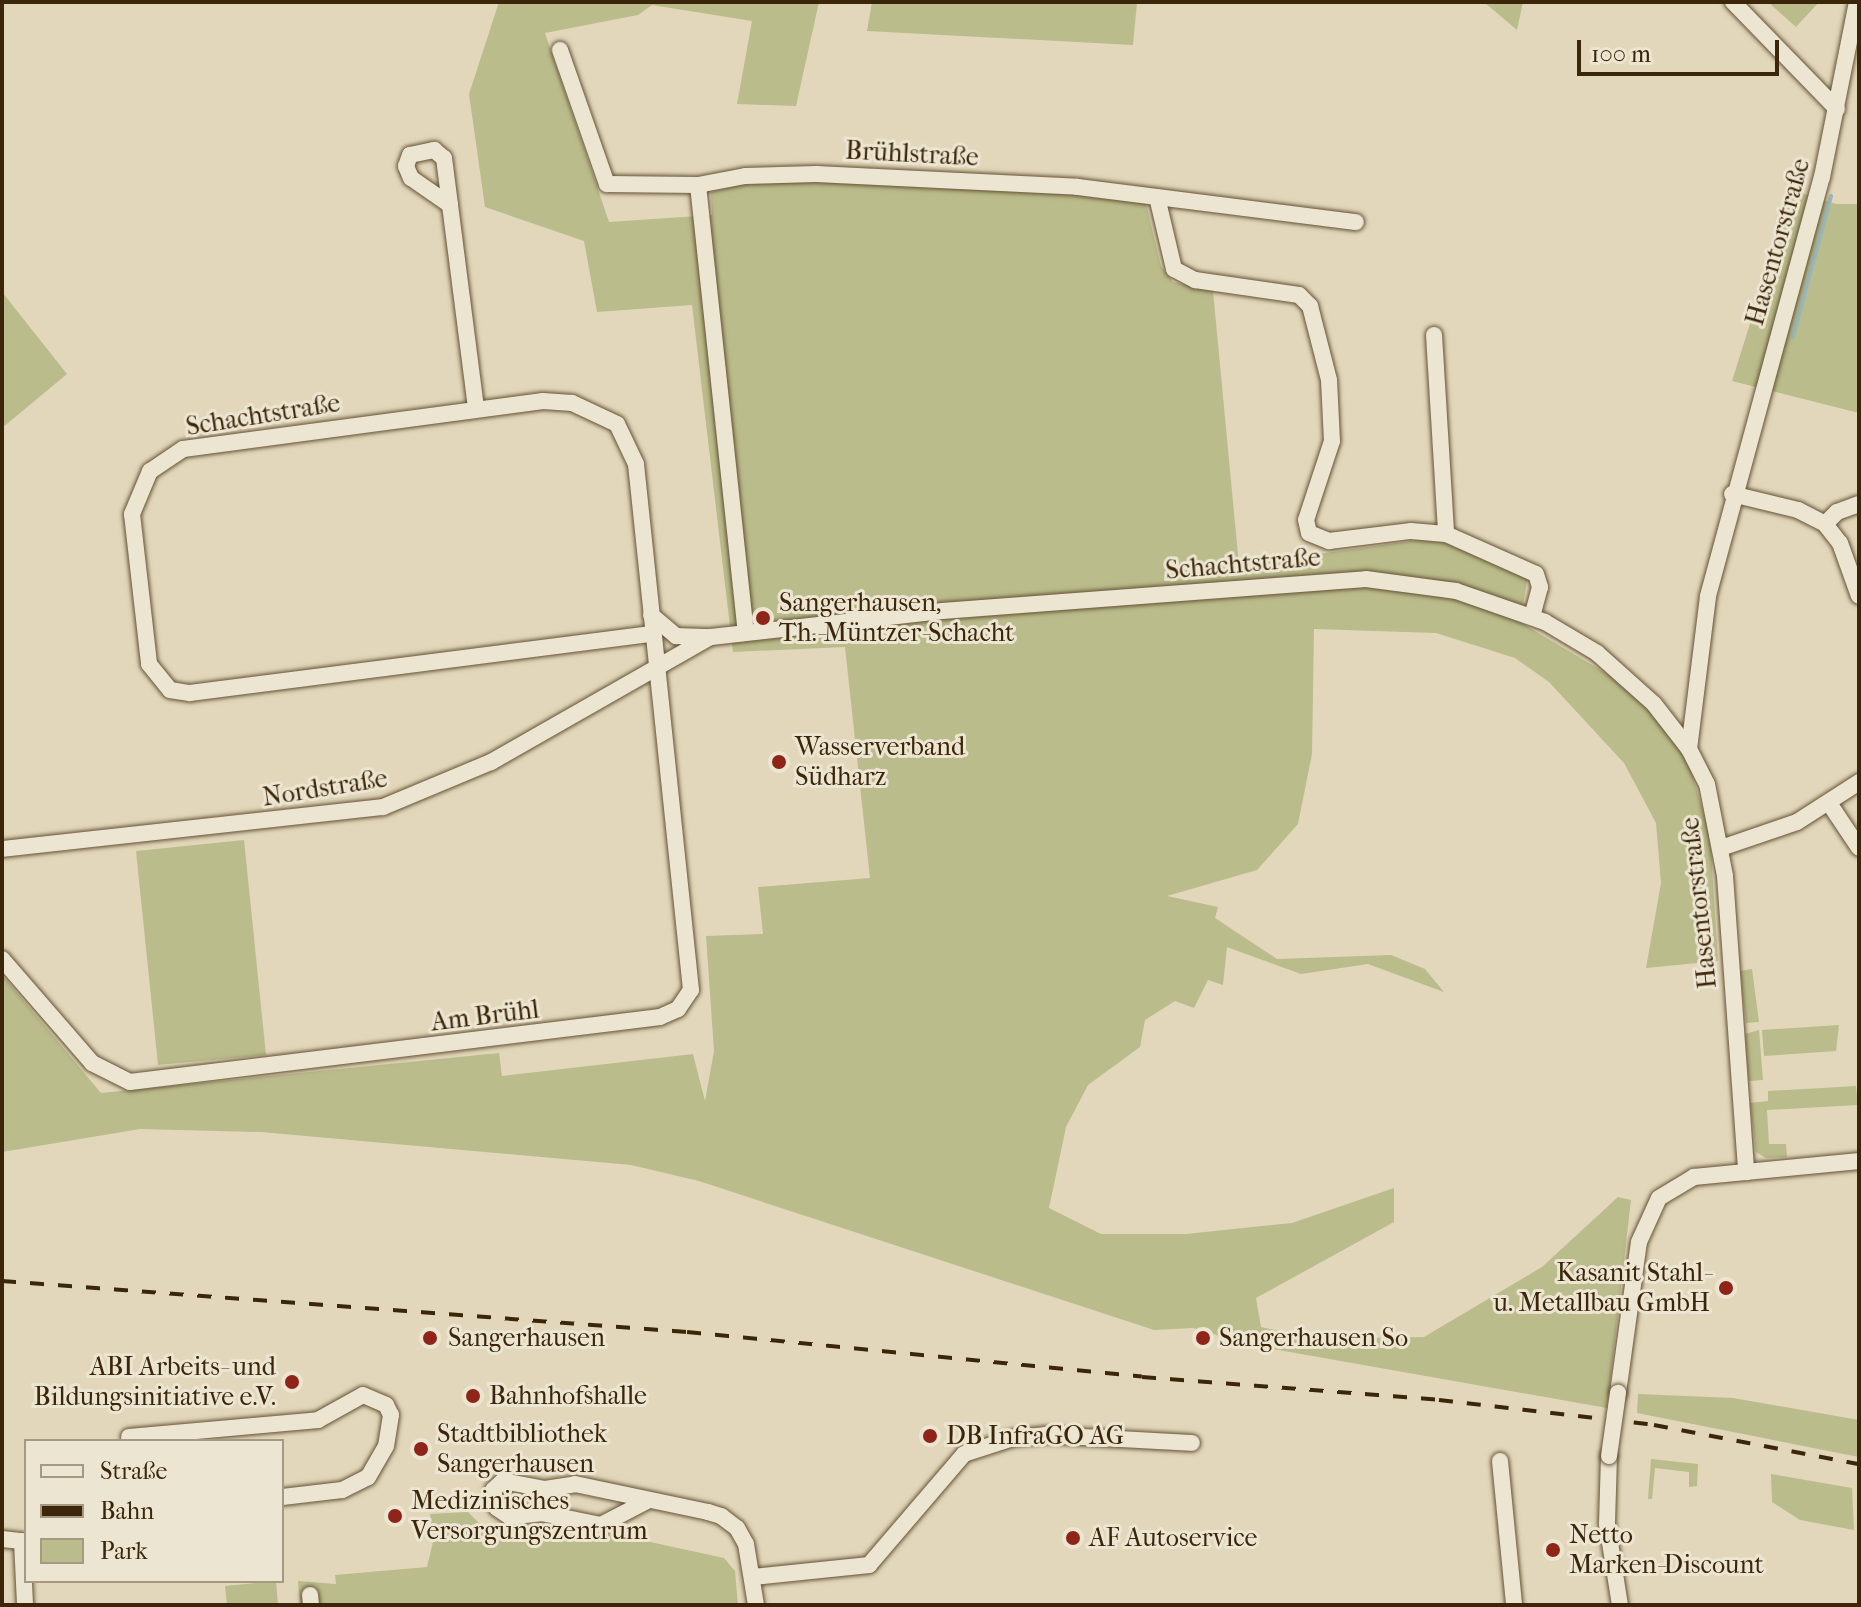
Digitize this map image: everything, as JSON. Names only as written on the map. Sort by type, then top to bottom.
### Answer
[{"type":"street","points":[[1733,2],[1837,109]]},
{"type":"street","name":"Hasentorstraße","points":[[1746,1172],[1721,848],[1707,784],[1689,749],[1706,603],[1732,494],[1837,109],[1857,2]]},
{"type":"street","name":"Brühlstraße","points":[[560,50],[607,184],[698,185],[745,176],[816,174],[1078,187],[1356,222]]},
{"type":"street","points":[[698,185],[746,631]]},
{"type":"street","points":[[1157,197],[1174,269],[1195,280],[1299,295],[1310,306],[1329,380],[1332,441],[1306,520],[1309,533],[1329,541],[1411,531],[1446,534],[1536,574],[1540,587],[1532,616]]},
{"type":"street","points":[[450,205],[476,409]]},
{"type":"street","points":[[1434,335],[1446,534]]},
{"type":"street","name":"Schachtstraße","points":[[653,634],[190,693],[170,690],[158,682],[149,664],[132,514],[150,471],[183,449],[206,443],[476,409],[572,403],[617,424],[636,464],[658,669]]},
{"type":"street","points":[[1732,494],[1798,510],[1825,524],[1840,543],[1859,596]]},
{"type":"street","points":[[1825,524],[1840,510],[1859,504]]},
{"type":"street","name":"Schachtstraße","points":[[651,615],[676,636],[711,637],[746,631],[1366,579],[1456,591],[1532,616],[1615,667],[1666,717],[1689,749]]},
{"type":"street","name":"Nordstraße","points":[[2,849],[383,807],[491,762],[711,637]]},
{"type":"street","name":"Am Brühl","points":[[2,959],[92,1063],[130,1082],[439,1048],[670,1014],[687,999],[693,977],[658,669]]},
{"type":"street","points":[[1721,848],[1762,837],[1829,803],[1859,782]]},
{"type":"street","points":[[1829,803],[1859,848]]},
{"type":"street","points":[[1620,1605],[1607,1524],[1609,1456],[1639,1242],[1651,1210],[1683,1181],[1859,1161]]},
{"type":"street","points":[[129,1437],[318,1420],[363,1395],[386,1405],[391,1415],[386,1446],[368,1477],[342,1490],[284,1497]]},
{"type":"street","points":[[753,1577],[869,1565],[964,1454],[1013,1438],[1045,1435],[1192,1443]]},
{"type":"street","points":[[1500,1461],[1514,1605]]},
{"type":"street","points":[[649,1500],[601,1525],[542,1513],[510,1517],[497,1508],[493,1494],[503,1481],[545,1489],[571,1483],[649,1500],[729,1521],[744,1539],[756,1605]]},
{"type":"street","points":[[2,1539],[24,1539]]},
{"type":"street","points":[[25,1583],[25,1605]]},
{"type":"green space","points":[[499,2],[819,2],[796,106],[737,104],[752,21],[652,5],[638,15],[545,33],[609,222],[712,215],[711,192],[739,185],[821,181],[1077,194],[1146,204],[1161,266],[1173,282],[1213,291],[1239,565],[1418,540],[1453,544],[1528,576],[1520,622],[1619,681],[1657,716],[1689,764],[1710,835],[1718,961],[1646,968],[1661,883],[1656,823],[1624,763],[1549,682],[1515,658],[1436,633],[1314,629],[1312,754],[1298,824],[1257,870],[1167,896],[1218,907],[1215,918],[1277,959],[1391,955],[1425,969],[1444,992],[1368,964],[1301,974],[1227,947],[1223,985],[1208,980],[1194,1008],[1175,1001],[1145,1020],[1140,1047],[1088,1085],[1066,1127],[1049,1208],[1101,1234],[1186,1234],[1292,1223],[1394,1188],[1394,1222],[1256,1298],[1261,1327],[1313,1339],[1424,1337],[1542,1267],[1618,1197],[1631,1200],[1607,1408],[1250,1345],[1193,1328],[1154,1330],[699,1181],[631,1165],[261,1132],[140,1129],[2,1152],[2,975],[101,1093],[499,1053],[502,1076],[693,1054],[705,1101],[714,1051],[706,936],[763,934],[758,887],[870,878],[845,647],[733,652],[692,305],[597,312],[584,241],[485,207],[469,94]]},
{"type":"green space","points":[[872,2],[1137,2],[1133,45],[867,31]]},
{"type":"green space","points":[[1484,2],[1523,2],[1517,30]]},
{"type":"green space","points":[[1768,2],[1819,2],[1796,27]]},
{"type":"green space","points":[[1792,190],[1836,204],[1859,204],[1859,413],[1732,381]]},
{"type":"green space","points":[[2,292],[67,374],[2,428]]},
{"type":"green space","points":[[244,840],[266,1055],[158,1065],[136,851]]},
{"type":"green space","points":[[1752,969],[1759,1022],[1746,1023],[1740,971]]},
{"type":"green space","points":[[1839,1025],[1836,1051],[1764,1056],[1762,1030]]},
{"type":"green space","points":[[1759,1030],[1763,1080],[1749,1081],[1745,1034]]},
{"type":"green space","points":[[1856,1086],[1858,1105],[1767,1110],[1769,1144],[1786,1144],[1787,1157],[1766,1158],[1756,1152],[1750,1103],[1768,1101],[1768,1091]]},
{"type":"green space","points":[[1638,1394],[1733,1398],[1859,1420],[1859,1457],[1637,1413]]},
{"type":"green space","points":[[1651,1459],[1698,1464],[1697,1486],[1689,1487],[1689,1472],[1655,1468],[1652,1499],[1648,1499]]},
{"type":"green space","points":[[1771,1474],[1852,1488],[1854,1530],[1800,1520],[1772,1502]]},
{"type":"green space","points":[[510,1490],[557,1494],[558,1497],[530,1507],[507,1499]]},
{"type":"green space","points":[[468,1512],[489,1533],[512,1541],[558,1522],[724,1558],[735,1571],[738,1605],[300,1605],[298,1581],[336,1584],[335,1575],[427,1567],[433,1542],[430,1514]]},
{"type":"green space","points":[[276,1583],[278,1605],[227,1605],[225,1586]]},
{"type":"waterway","points":[[1793,337],[1831,196]]},
{"type":"railway","points":[[2,1281],[687,1332],[1142,1377],[1439,1400],[1654,1425],[1859,1464]]},
{"type":"place","name":"Sangerhausen, Th.-Müntzer-Schacht","points":[[763,618]]},
{"type":"place","name":"Wasserverband Südharz","points":[[779,762]]},
{"type":"place","name":"Kasanit Stahl- u. Metallbau GmbH","points":[[1726,1288]]},
{"type":"place","name":"Sangerhausen","points":[[430,1338]]},
{"type":"place","name":"Sangerhausen So","points":[[1203,1338]]},
{"type":"place","name":"ABI Arbeits- und Bildungsinitiative e.V.","points":[[292,1382]]},
{"type":"place","name":"Bahnhofshalle","points":[[473,1396]]},
{"type":"place","name":"DB InfraGO AG","points":[[930,1436]]},
{"type":"place","name":"Stadtbibliothek Sangerhausen","points":[[421,1449]]},
{"type":"place","name":"Medizinisches Versorgungszentrum","points":[[395,1516]]},
{"type":"place","name":"AF Autoservice","points":[[1073,1538]]},
{"type":"place","name":"Netto Marken-Discount","points":[[1553,1550]]}]
